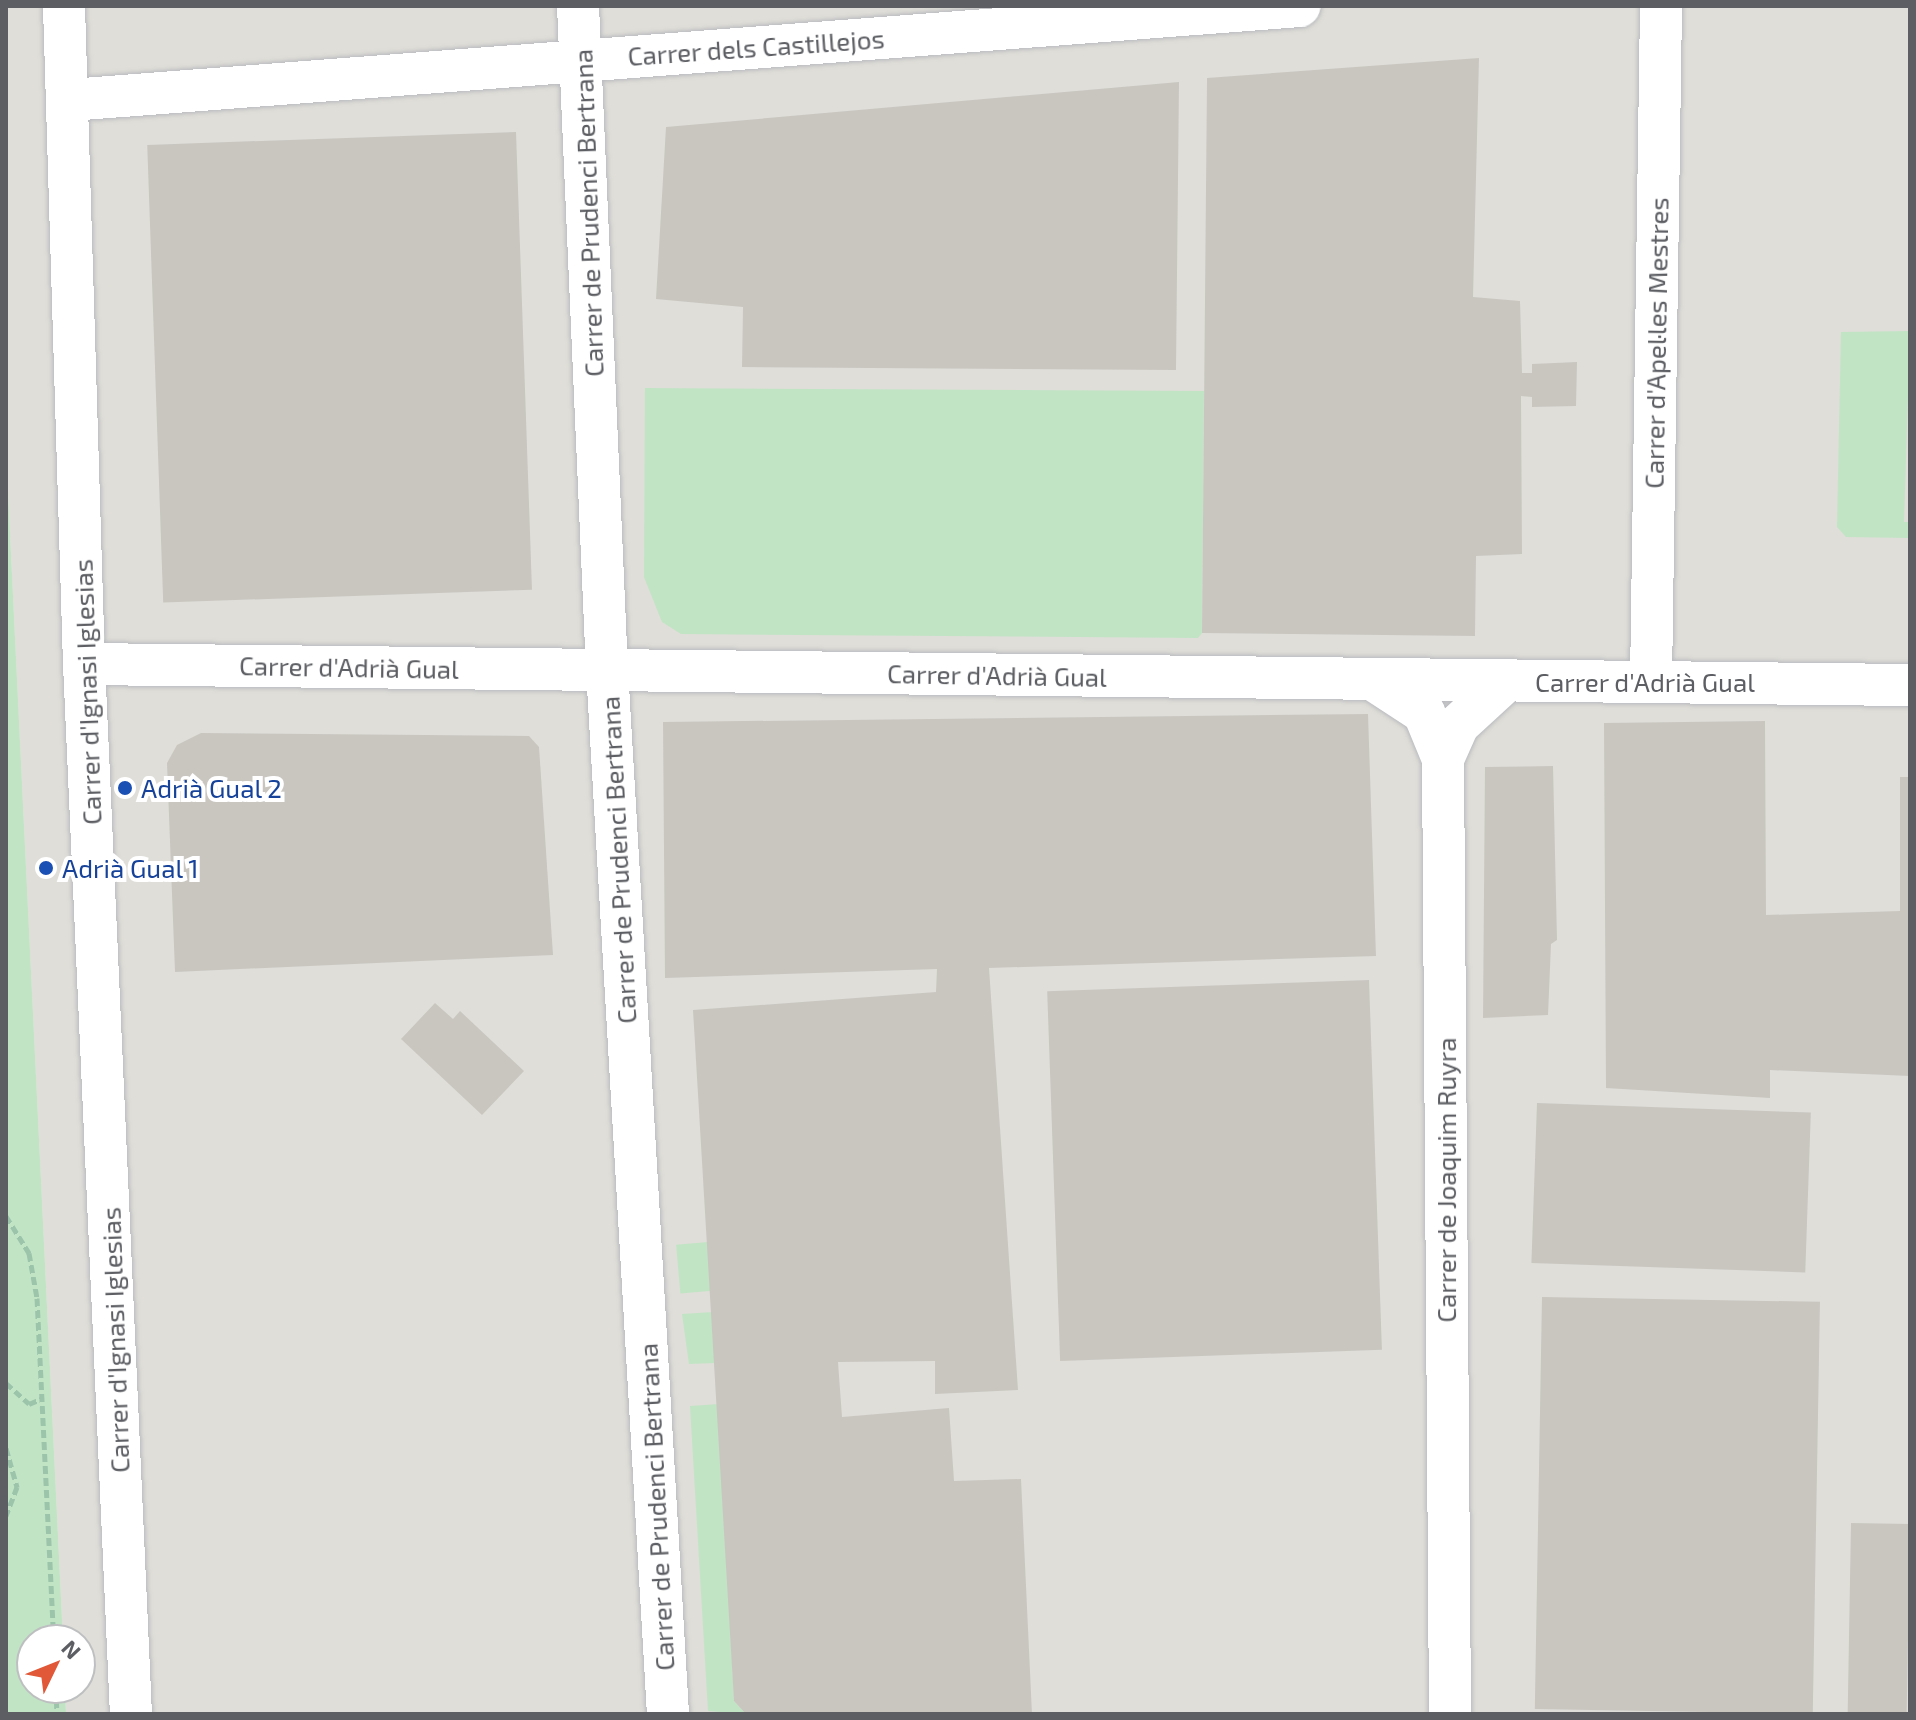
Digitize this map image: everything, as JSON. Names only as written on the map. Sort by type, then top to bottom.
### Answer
[{"type":"street","name":"Carrer d'Ignasi Iglesias","points":[[64,6],[70,100],[84,664],[131,1714]]},
{"type":"street","name":"Carrer de Prudenci Bertrana","points":[[578,6],[607,669],[668,1714]]},
{"type":"street","name":"Carrer dels Castillejos","points":[[70,100],[1299,6]]},
{"type":"street","name":"Carrer d'Apel·les Mestres","points":[[1651,681],[1661,6]]},
{"type":"street","name":"Carrer d'Adrià Gual","points":[[84,664],[1910,685]]},
{"type":"street","name":"Carrer de Joaquim Ruyra","points":[[1375,681],[1424,713],[1443,759],[1449,1713]]},
{"type":"street","points":[[1443,759],[1458,725],[1506,681]]},
{"type":"path","points":[[6,1216],[29,1253],[43,1398],[53,1624]]},
{"type":"path","points":[[6,1383],[29,1404],[43,1398]]},
{"type":"path","points":[[6,1448],[17,1487],[6,1516]]},
{"type":"shaded area","points":[[6,6],[1910,6],[1910,1714],[66,1714],[66,1704],[96,1704],[96,1624],[62,1624],[6,450]]},
{"type":"green space","points":[[1910,331],[1904,522],[1910,522],[1910,538],[1846,537],[1837,527],[1841,332]]},
{"type":"green space","points":[[645,388],[1204,391],[1202,633],[1198,638],[681,634],[662,622],[644,577]]},
{"type":"green space","points":[[6,449],[62,1624],[16,1624],[16,1704],[66,1704],[66,1714],[6,1714]]},
{"type":"green space","points":[[708,1242],[712,1291],[680,1294],[676,1245]]},
{"type":"green space","points":[[713,1312],[716,1363],[689,1364],[682,1314]]},
{"type":"green space","points":[[719,1404],[734,1701],[746,1714],[708,1711],[690,1406]]},
{"type":"building","points":[[1479,58],[1473,297],[1520,301],[1522,373],[1532,373],[1532,364],[1577,362],[1576,406],[1532,407],[1532,397],[1521,396],[1522,554],[1476,556],[1475,636],[1202,633],[1207,78]]},
{"type":"building","points":[[1179,82],[1176,370],[742,367],[743,307],[656,299],[666,127]]},
{"type":"building","points":[[516,132],[532,590],[163,603],[147,145]]},
{"type":"building","points":[[1368,714],[1376,956],[989,968],[1018,1390],[935,1394],[935,1361],[838,1362],[842,1417],[949,1408],[954,1481],[1021,1479],[1032,1714],[746,1714],[734,1701],[693,1010],[936,992],[937,969],[665,978],[663,722]]},
{"type":"building","points":[[1765,721],[1766,915],[1900,911],[1900,777],[1910,777],[1910,1076],[1770,1070],[1770,1098],[1606,1088],[1604,723]]},
{"type":"building","points":[[201,733],[529,736],[539,747],[553,955],[175,972],[167,763],[177,745]]},
{"type":"building","points":[[1553,766],[1557,940],[1551,944],[1548,1015],[1483,1018],[1485,767]]},
{"type":"building","points":[[1369,980],[1382,1350],[1060,1361],[1047,991]]},
{"type":"building","points":[[435,1003],[453,1019],[460,1011],[524,1071],[482,1115],[401,1039]]},
{"type":"building","points":[[1537,1103],[1811,1113],[1805,1272],[1531,1263]]},
{"type":"building","points":[[1542,1297],[1820,1302],[1813,1714],[1535,1709]]},
{"type":"building","points":[[1851,1523],[1910,1524],[1907,1714],[1848,1714]]},
{"type":"place","name":"Adrià Gual 2","points":[[125,788]]},
{"type":"place","name":"Adrià Gual 1","points":[[46,868]]}]
